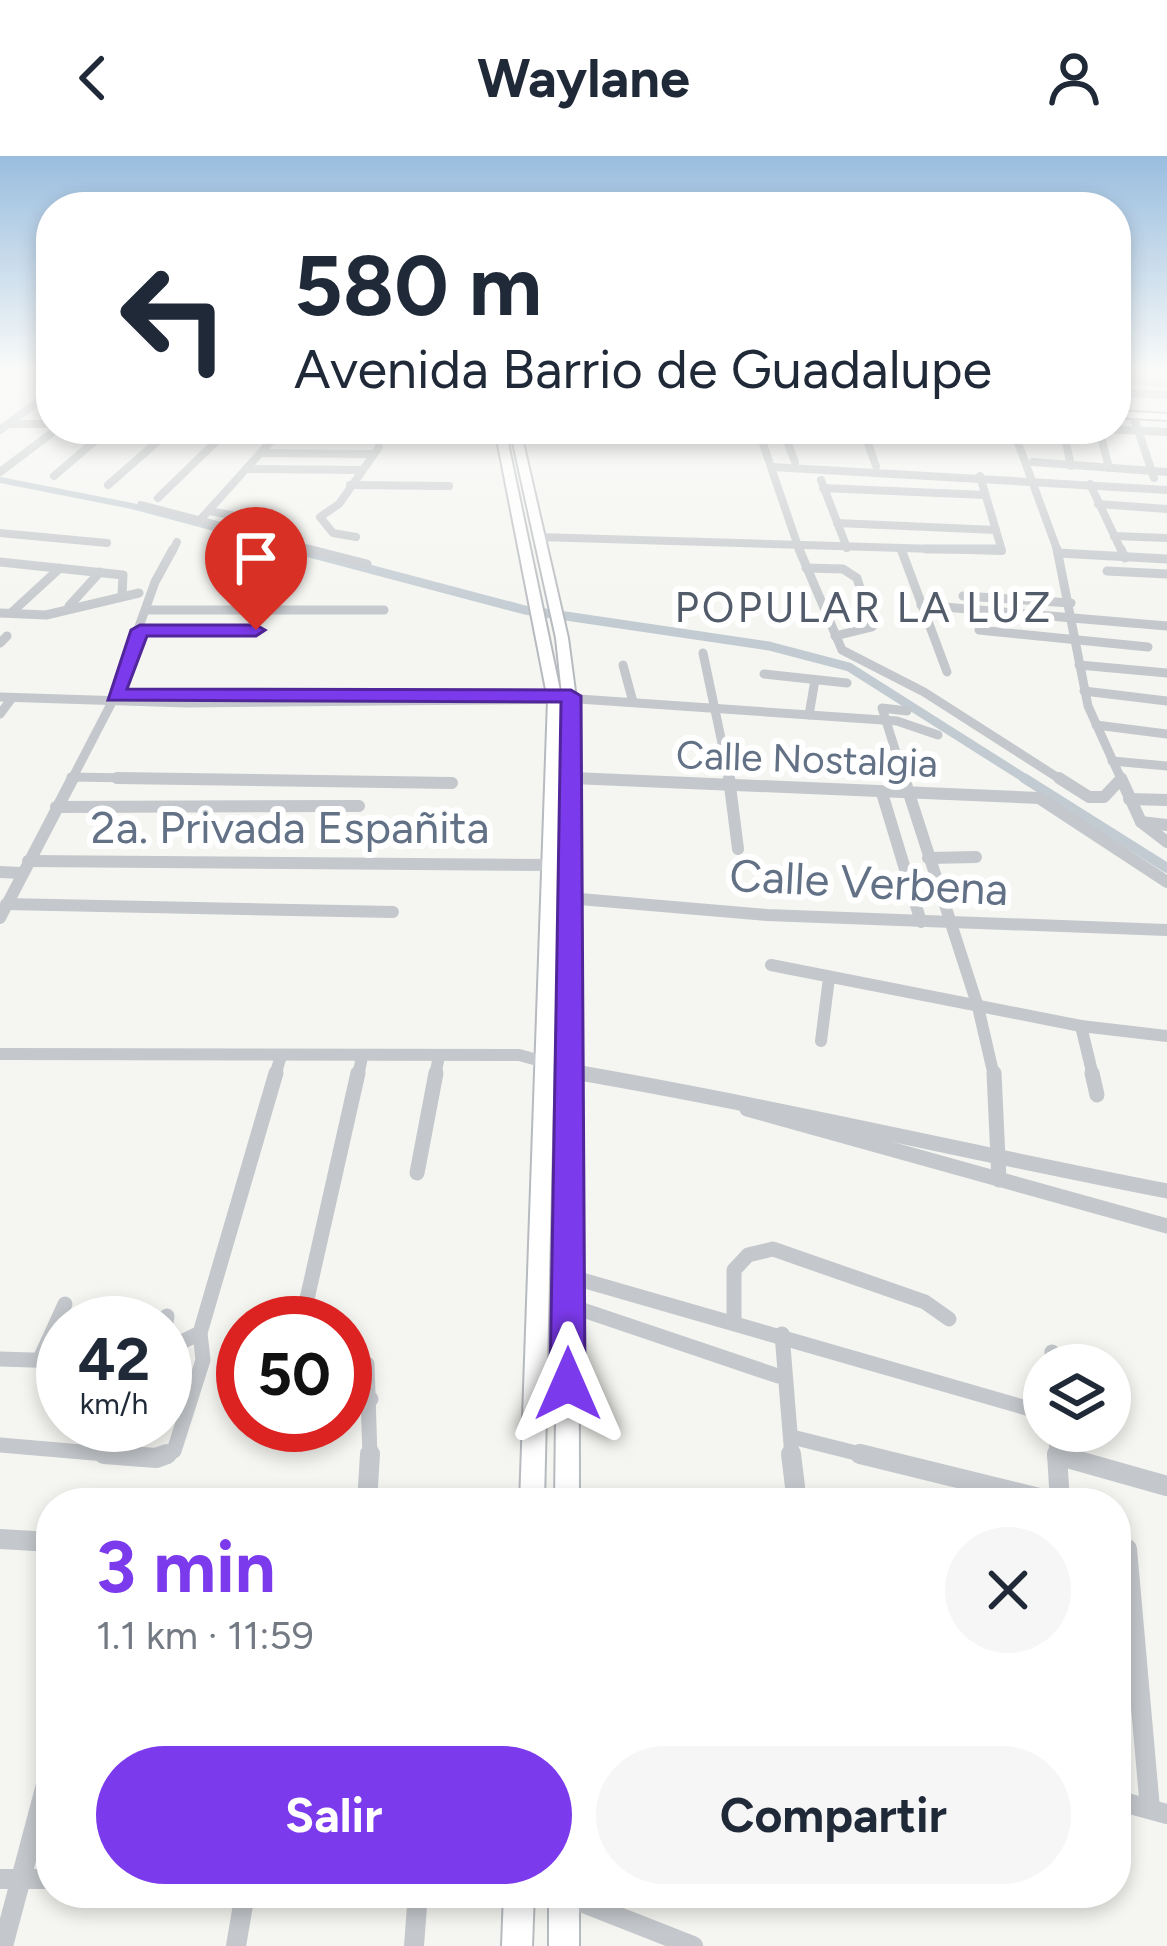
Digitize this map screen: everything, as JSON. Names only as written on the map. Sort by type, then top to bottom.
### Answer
[{"type":"main road","points":[[507,457],[552,620],[546,638],[566,698],[551,865],[532,1488]]},
{"type":"main road","points":[[521,457],[566,698],[573,778],[568,898],[567,1488]]},
{"type":"main road","points":[[517,1946],[518,1908]]},
{"type":"main road","points":[[563,1908],[564,1946]]},
{"type":"street","points":[[54,476],[77,457]]},
{"type":"street","points":[[108,485],[140,457]]},
{"type":"street","points":[[158,499],[201,457]]},
{"type":"street","points":[[200,520],[258,457]]},
{"type":"street","points":[[356,537],[325,528],[320,517],[339,504],[371,457]]},
{"type":"street","points":[[768,457],[796,545],[835,636],[850,655],[1022,752],[1089,797],[1104,796],[1120,780]]},
{"type":"street","points":[[793,457],[795,463]]},
{"type":"street","points":[[873,457],[876,466]]},
{"type":"street","points":[[900,457],[906,472]]},
{"type":"street","points":[[1027,457],[1063,554],[1084,691],[1096,725],[1141,822],[1167,842]]},
{"type":"street","points":[[1031,457],[1035,480]]},
{"type":"street","points":[[1069,457],[1071,466]]},
{"type":"street","points":[[1107,457],[1109,468]]},
{"type":"street","points":[[1147,457],[1156,489]]},
{"type":"street","points":[[1034,462],[1167,472]]},
{"type":"street","points":[[772,467],[1167,490]]},
{"type":"street","points":[[817,468],[847,548]]},
{"type":"street","points":[[246,469],[362,470]]},
{"type":"street","points":[[538,538],[683,538],[1002,551],[980,476]]},
{"type":"street","points":[[1090,484],[1125,558]]},
{"type":"street","points":[[350,485],[449,486]]},
{"type":"street","points":[[823,488],[985,495]]},
{"type":"street","points":[[1098,504],[1167,508]]},
{"type":"street","points":[[141,505],[367,564]]},
{"type":"street","points":[[209,511],[268,526],[276,511]]},
{"type":"street","points":[[837,523],[995,530]]},
{"type":"street","points":[[0,533],[107,543]]},
{"type":"street","points":[[1114,536],[1167,538]]},
{"type":"street","points":[[177,542],[155,582],[114,699],[3,911],[393,912]]},
{"type":"street","points":[[901,548],[946,672]]},
{"type":"street","points":[[1063,554],[1167,560]]},
{"type":"street","points":[[0,562],[125,576],[122,594]]},
{"type":"street","points":[[0,576],[15,563]]},
{"type":"street","points":[[5,613],[60,568]]},
{"type":"street","points":[[806,568],[842,569],[857,578],[872,627],[835,636]]},
{"type":"street","points":[[1107,571],[1167,574]]},
{"type":"street","points":[[66,610],[100,572]]},
{"type":"street","points":[[5,613],[66,610],[139,592]]},
{"type":"street","points":[[963,596],[1071,603]]},
{"type":"street","points":[[921,604],[1164,628]]},
{"type":"street","points":[[149,610],[384,610]]},
{"type":"street","points":[[140,630],[256,630]]},
{"type":"street","points":[[979,630],[1148,647]]},
{"type":"street","points":[[703,653],[731,786],[738,849]]},
{"type":"street","points":[[623,664],[634,702]]},
{"type":"street","points":[[1079,665],[1167,673]]},
{"type":"street","points":[[764,674],[847,683]]},
{"type":"street","points":[[808,715],[815,680]]},
{"type":"street","points":[[1084,691],[1167,700]]},
{"type":"street","points":[[0,714],[4,695],[566,698],[808,715],[899,716],[934,701]]},
{"type":"street","points":[[899,716],[938,735]]},
{"type":"street","points":[[899,716],[908,793],[978,1007],[997,1087],[999,1180]]},
{"type":"street","points":[[1096,725],[1167,734]]},
{"type":"street","points":[[1112,761],[1167,766]]},
{"type":"street","points":[[71,777],[452,783]]},
{"type":"street","name":"Calle Nostalgia","points":[[573,778],[1034,798],[1167,886]]},
{"type":"street","points":[[882,793],[921,922]]},
{"type":"street","points":[[1130,799],[1167,800]]},
{"type":"street","points":[[56,807],[359,806]]},
{"type":"street","points":[[1141,822],[1167,825]]},
{"type":"street","points":[[928,858],[976,857]]},
{"type":"street","name":"2a. Privada Españita","points":[[0,872],[24,867],[551,865]]},
{"type":"street","name":"Calle Verbena","points":[[568,898],[951,924],[1167,930]]},
{"type":"street","points":[[771,965],[1081,1026],[1167,1036]]},
{"type":"street","points":[[821,1042],[829,978]]},
{"type":"street","points":[[1081,1026],[1097,1095]]},
{"type":"street","points":[[0,1054],[543,1060],[568,1071],[795,1110],[1000,1160],[1167,1190]]},
{"type":"street","points":[[417,1173],[439,1056]]},
{"type":"street","points":[[308,1296],[362,1057]]},
{"type":"street","points":[[0,1445],[156,1458],[168,1456],[178,1443],[203,1360],[201,1337],[280,1058]]},
{"type":"street","points":[[719,1100],[1167,1226]]},
{"type":"street","points":[[734,1321],[734,1270],[748,1255],[773,1249],[925,1302],[949,1318]]},
{"type":"street","points":[[568,1276],[1023,1407]]},
{"type":"street","points":[[568,1305],[778,1376]]},
{"type":"street","points":[[782,1334],[778,1376],[782,1409],[793,1437],[796,1488]]},
{"type":"street","points":[[192,1340],[201,1337]]},
{"type":"street","points":[[0,1359],[36,1361]]},
{"type":"street","points":[[793,1437],[999,1488]]},
{"type":"street","points":[[368,1488],[369,1452]]},
{"type":"street","points":[[1059,1488],[1057,1454],[1167,1486]]},
{"type":"street","points":[[0,1539],[36,1541]]},
{"type":"street","points":[[1131,1583],[1158,1812]]},
{"type":"street","points":[[3,1946],[10,1879],[36,1807]]},
{"type":"street","points":[[236,1946],[242,1908]]},
{"type":"street","points":[[414,1946],[417,1908]]},
{"type":"street","points":[[597,1908],[693,1946]]},
{"type":"waterway","points":[[0,480],[132,506],[304,552]]},
{"type":"waterway","points":[[294,549],[525,610],[769,646],[849,667],[1029,781]]},
{"type":"waterway","points":[[1024,778],[1167,868]]},
{"type":"district","name":"POPULAR LA LUZ","points":[[864,607]]},
{"type":"route","points":[[256,630],[140,630],[115,695],[571,696],[568,1384]]}]
